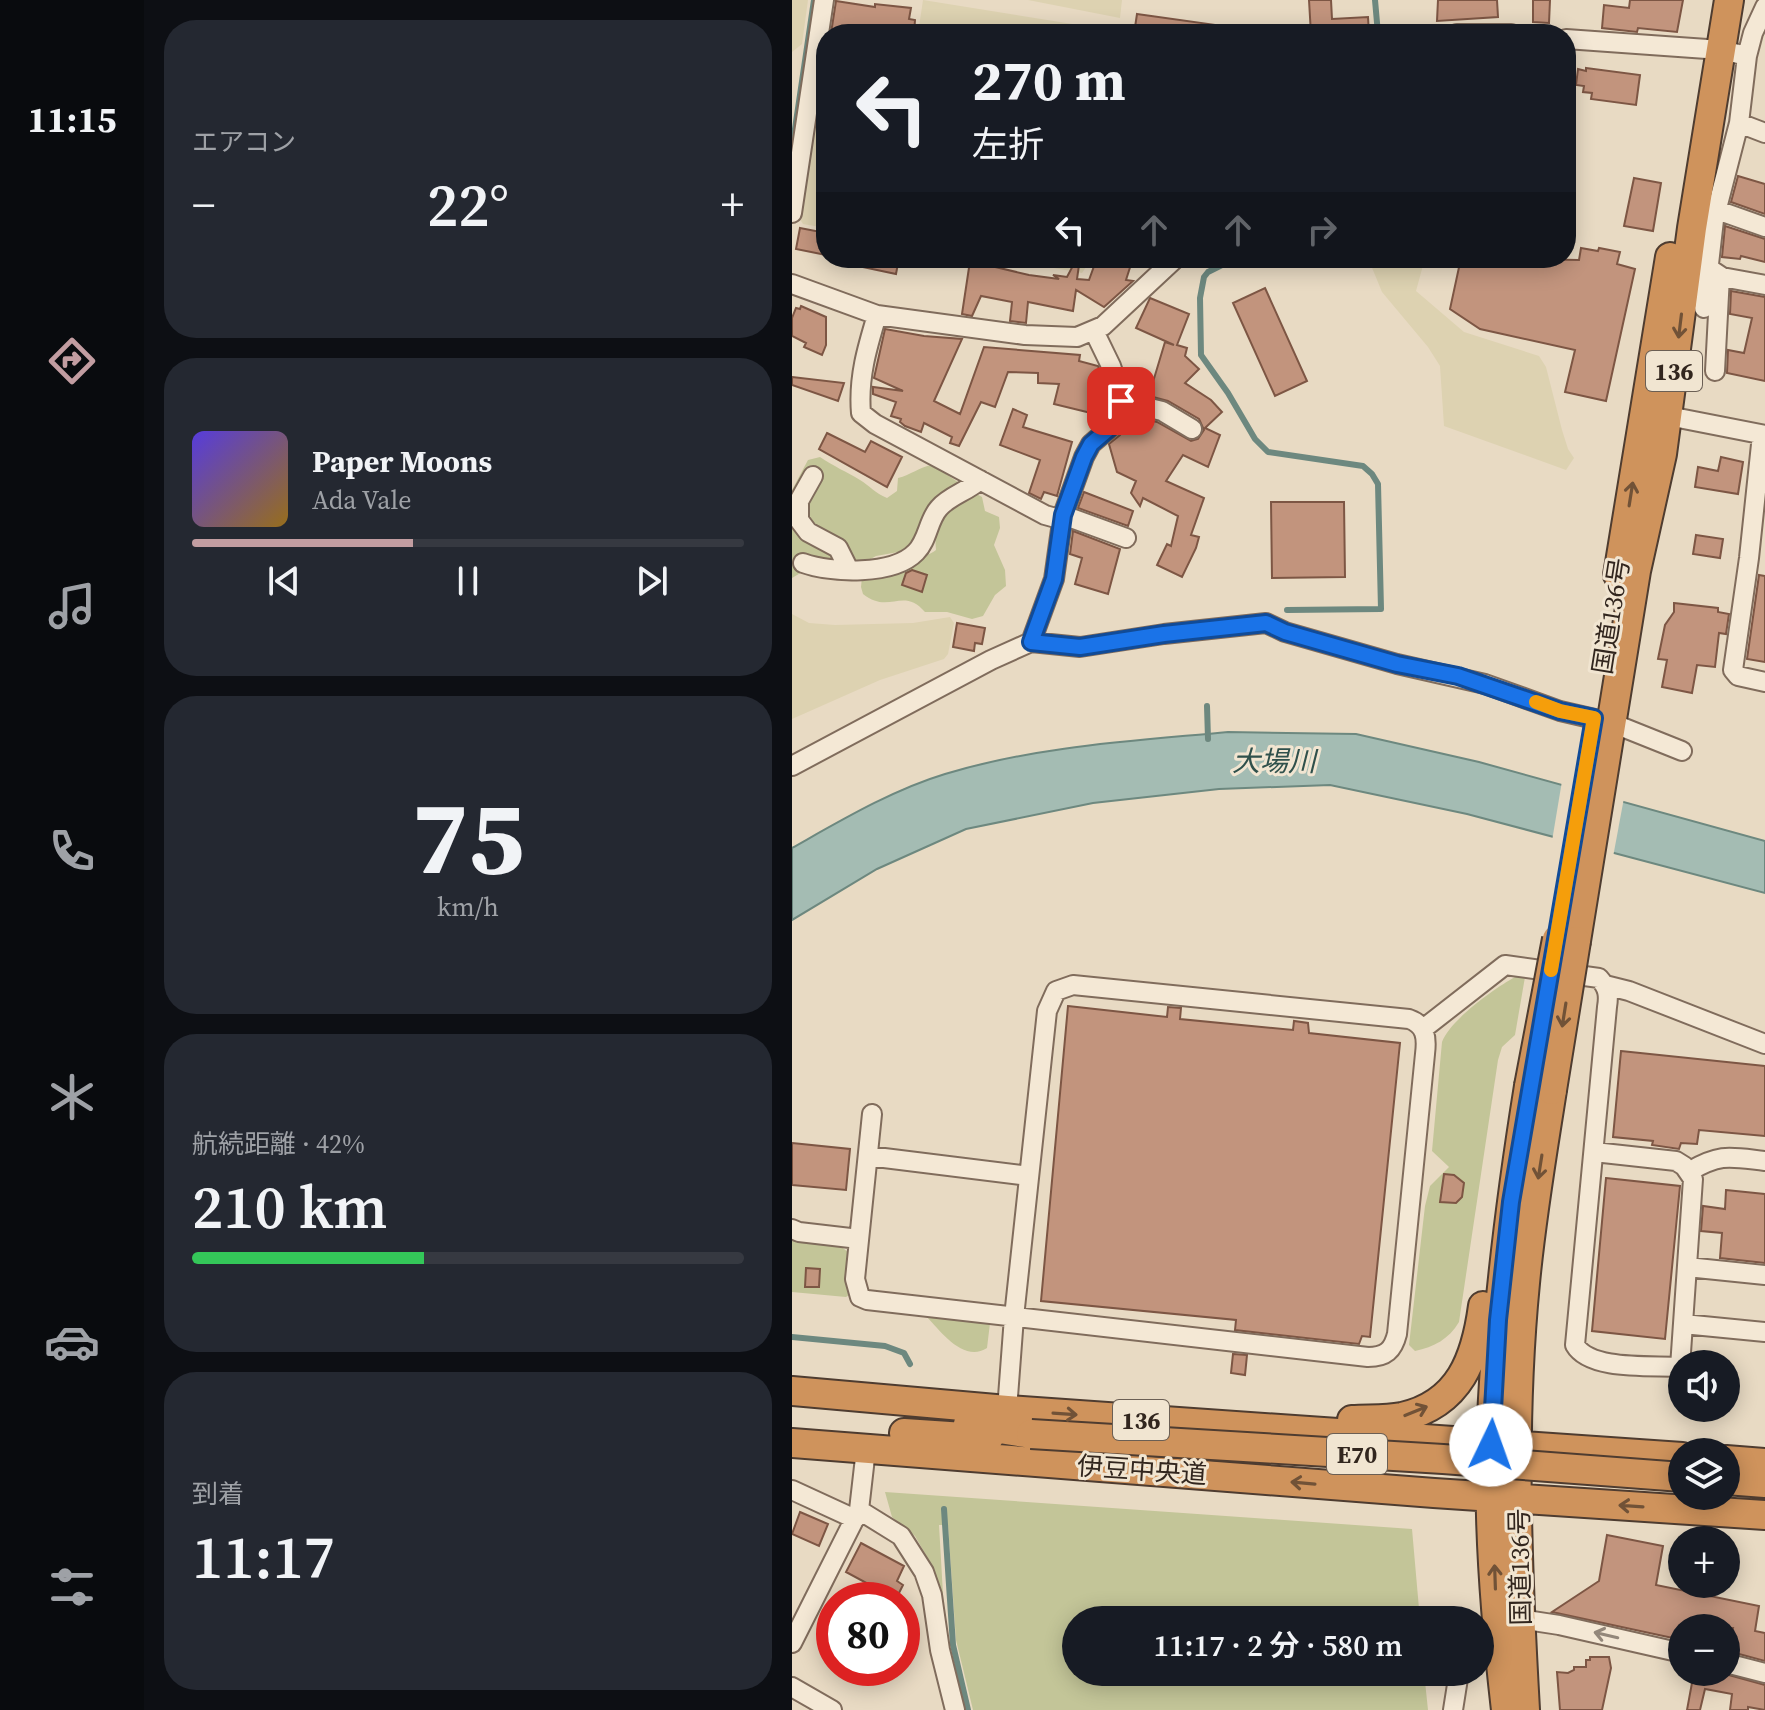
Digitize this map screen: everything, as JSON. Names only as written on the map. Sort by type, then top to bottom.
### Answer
[{"type":"highway","name":"国道136号","points":[[1714,0],[1725,52]]},
{"type":"highway","name":"国道136号","points":[[1504,1445],[1524,1285],[1541,1088],[1656,413],[1725,52],[1729,0]]},
{"type":"highway","name":"国道136号","points":[[1506,1710],[1499,1630],[1505,1497],[1500,1304],[1511,1202],[1541,1088]]},
{"type":"highway","points":[[1144,1420],[1199,1414],[1308,1421],[1381,1419],[1402,1417],[1434,1404],[1459,1382],[1476,1348],[1493,1242],[1511,1202]]},
{"type":"highway","name":"伊豆中央道","points":[[792,1391],[1007,1410],[1504,1445]]},
{"type":"highway","points":[[792,1411],[964,1423],[1031,1434]]},
{"type":"highway","points":[[792,1425],[964,1437],[1031,1434]]},
{"type":"highway","name":"E70","points":[[1031,1434],[1668,1476]]},
{"type":"highway","name":"伊豆中央道","points":[[792,1443],[1505,1497]]},
{"type":"highway","name":"136","points":[[1504,1445],[1668,1456]]},
{"type":"highway","points":[[1745,1464],[1765,1483]]},
{"type":"highway","name":"136","points":[[1505,1497],[1765,1515]]},
{"type":"highway","name":"国道136号","points":[[1499,1630],[1525,1710]]},
{"type":"street","points":[[820,24],[824,0]]},
{"type":"street","points":[[1576,40],[1725,52],[1753,33],[1765,7]]},
{"type":"street","points":[[1715,371],[1717,210],[1739,123],[1725,52]]},
{"type":"street","points":[[792,213],[816,53]]},
{"type":"street","points":[[1739,123],[1765,133]]},
{"type":"street","points":[[1717,210],[1765,227]]},
{"type":"street","points":[[792,284],[877,315],[1025,335],[1077,337],[1103,326],[1165,268]]},
{"type":"street","points":[[1714,271],[1765,285]]},
{"type":"street","points":[[1704,308],[1714,271]]},
{"type":"street","points":[[877,315],[863,364],[859,392],[861,413],[875,424],[1045,515],[1126,538]]},
{"type":"street","points":[[1031,642],[1054,579],[1063,518],[1091,444],[1112,426],[1118,416],[1121,401],[1111,366],[1094,331]]},
{"type":"street","points":[[1121,401],[1162,411],[1192,429]]},
{"type":"street","points":[[1656,413],[1763,435],[1757,559],[1733,654],[1733,670],[1738,676],[1765,682]]},
{"type":"street","points":[[813,476],[799,501],[799,520],[808,532],[838,548],[849,570]]},
{"type":"street","points":[[803,563],[821,569],[849,570],[888,566],[915,554],[929,507],[980,480]]},
{"type":"street","points":[[792,766],[991,660],[1031,642],[1080,647],[1266,623],[1285,632],[1397,664],[1458,676],[1560,711],[1601,730],[1682,751]]},
{"type":"street","points":[[1423,1029],[1505,965],[1599,978],[1605,985],[1609,995],[1575,1345],[1581,1354],[1597,1362],[1680,1367],[1693,1179],[1690,1171],[1676,1161],[1594,1152]]},
{"type":"street","points":[[1605,985],[1629,991],[1765,1044]]},
{"type":"street","points":[[872,1114],[855,1279],[860,1297],[867,1300],[1014,1317],[1368,1357],[1387,1353],[1394,1345],[1397,1334],[1427,1039],[1423,1029],[1409,1019],[1089,987],[1063,986],[1056,991],[1047,1011],[1014,1317],[1007,1410]]},
{"type":"street","points":[[868,1156],[1029,1176]]},
{"type":"street","points":[[1690,1171],[1723,1156],[1765,1161]]},
{"type":"street","points":[[792,1229],[859,1239]]},
{"type":"street","points":[[1687,1267],[1765,1275]]},
{"type":"street","points":[[1683,1324],[1765,1332]]},
{"type":"street","points":[[792,1643],[857,1514],[866,1449]]},
{"type":"street","points":[[792,1490],[857,1514],[901,1536],[924,1572],[932,1595],[940,1650],[955,1710]]},
{"type":"street","points":[[1499,1630],[1559,1625],[1668,1650]]},
{"type":"street","points":[[1740,1667],[1765,1673]]},
{"type":"street","points":[[1453,1710],[1457,1686]]},
{"type":"street","points":[[792,1687],[832,1710]]},
{"type":"shaded area","points":[[792,0],[808,0],[802,44],[792,52]]},
{"type":"shaded area","points":[[923,0],[1072,24],[919,24]]},
{"type":"shaded area","points":[[1028,0],[1122,0],[1120,18]]},
{"type":"shaded area","points":[[816,104],[816,226],[801,221]]},
{"type":"shaded area","points":[[1054,268],[1085,268],[1082,273]]},
{"type":"shaded area","points":[[1372,268],[1422,268],[1416,291],[1464,332],[1539,356],[1546,367],[1562,430],[1574,458],[1566,470],[1444,426],[1440,366],[1382,292]]},
{"type":"shaded area","points":[[792,614],[809,623],[835,625],[913,623],[950,617],[954,623],[948,654],[944,659],[880,680],[792,719]]},
{"type":"green space","points":[[820,457],[887,498],[897,491],[898,478],[932,465],[961,484],[904,551],[876,556],[865,562],[832,564],[824,559],[792,578],[792,490],[808,460]]},
{"type":"green space","points":[[975,493],[982,497],[985,511],[999,517],[1000,528],[994,545],[1005,570],[1006,586],[995,595],[983,616],[972,619],[947,612],[925,612],[910,601],[881,602],[863,594],[862,577],[936,550],[937,528],[945,518],[948,506]]},
{"type":"green space","points":[[1515,977],[1525,977],[1515,1035],[1502,1047],[1498,1060],[1459,1322],[1440,1341],[1415,1351],[1409,1345],[1425,1206],[1430,1186],[1449,1167],[1432,1151],[1442,1042],[1463,1015]]},
{"type":"green space","points":[[792,1236],[838,1244],[849,1253],[849,1295],[792,1292]]},
{"type":"green space","points":[[927,1314],[990,1323],[987,1348],[978,1352],[962,1349],[946,1337]]},
{"type":"green space","points":[[885,1492],[1412,1529],[1419,1606],[1062,1606],[1062,1686],[1425,1686],[1428,1710],[973,1710],[956,1640],[948,1525],[939,1525],[945,1629],[941,1592],[931,1564],[915,1536],[892,1517]]},
{"type":"water","name":"大場川","points":[[1228,732],[1356,734],[1479,762],[1765,841],[1765,893],[1467,814],[1330,785],[1219,789],[1093,803],[966,829],[877,869],[792,920],[792,848],[905,789],[945,774],[1015,757],[1085,746]]},
{"type":"pier","points":[[1562,781],[1624,798],[1613,857],[1552,841]]},
{"type":"building","points":[[1309,0],[1331,0],[1332,19],[1368,17],[1368,24],[1310,24]]},
{"type":"building","points":[[1438,0],[1497,0],[1498,17],[1437,21]]},
{"type":"building","points":[[1533,0],[1550,0],[1549,23],[1533,22]]},
{"type":"building","points":[[1630,0],[1683,0],[1677,32],[1602,28],[1604,5],[1629,8]]},
{"type":"building","points":[[836,1],[911,8],[909,19],[915,20],[915,24],[832,24]]},
{"type":"building","points":[[1137,14],[1209,24],[1136,24]]},
{"type":"building","points":[[1586,68],[1640,75],[1636,105],[1591,99],[1592,93],[1583,92],[1584,86],[1576,85],[1578,69],[1586,71]]},
{"type":"building","points":[[1738,176],[1765,184],[1765,214],[1731,202]]},
{"type":"building","points":[[1634,178],[1661,183],[1653,231],[1624,226]]},
{"type":"building","points":[[1725,226],[1765,239],[1765,262],[1741,256],[1740,259],[1722,257]]},
{"type":"building","points":[[800,228],[816,231],[816,253],[796,249]]},
{"type":"building","points":[[1581,248],[1598,251],[1599,248],[1620,252],[1617,264],[1635,269],[1606,401],[1565,392],[1575,350],[1480,329],[1450,309],[1459,268],[1576,268],[1576,260],[1579,260]]},
{"type":"building","points":[[867,268],[897,268],[896,274]]},
{"type":"building","points":[[969,268],[1000,268],[1059,279],[1053,275],[1067,277],[1072,268],[1079,268],[1077,279],[1089,280],[1093,268],[1130,268],[1126,280],[1133,281],[1104,307],[1076,290],[1073,311],[1028,302],[1026,323],[1010,321],[1012,302],[981,296],[972,316],[962,314]]},
{"type":"building","points":[[1265,288],[1307,381],[1275,396],[1233,303]]},
{"type":"building","points":[[1731,291],[1765,297],[1765,381],[1727,373],[1728,350],[1744,353],[1752,318],[1730,314]]},
{"type":"building","points":[[1150,298],[1189,314],[1177,345],[1187,348],[1185,356],[1199,369],[1185,383],[1211,400],[1222,412],[1205,428],[1220,435],[1208,467],[1183,455],[1166,481],[1204,498],[1191,535],[1199,537],[1196,548],[1182,577],[1157,565],[1167,544],[1171,546],[1178,516],[1143,498],[1140,506],[1131,493],[1136,481],[1117,472],[1109,444],[1120,435],[1132,416],[1157,422],[1191,441],[1198,439],[1204,430],[1199,419],[1168,401],[1138,393],[1140,380],[1153,382],[1165,342],[1174,345],[1136,328]]},
{"type":"building","points":[[801,306],[826,317],[826,345],[822,355],[804,347],[806,343],[792,336],[792,318],[796,308],[800,309]]},
{"type":"building","points":[[885,329],[962,339],[934,401],[960,414],[984,347],[1080,355],[1079,361],[1098,366],[1100,372],[1091,413],[1054,404],[1059,384],[1038,383],[1038,373],[1008,372],[995,407],[981,402],[959,446],[950,443],[952,437],[924,423],[921,432],[905,426],[901,419],[891,416],[896,402],[873,394],[873,387],[903,391],[874,378]]},
{"type":"building","points":[[792,377],[844,383],[838,401],[792,385]]},
{"type":"building","points":[[1013,409],[1027,415],[1023,427],[1072,442],[1057,496],[1044,492],[1041,499],[1029,493],[1040,460],[1000,445]]},
{"type":"building","points":[[827,433],[865,452],[871,441],[902,457],[887,487],[819,449]]},
{"type":"building","points":[[1721,457],[1743,462],[1738,494],[1695,487],[1698,467],[1718,471]]},
{"type":"building","points":[[1084,492],[1133,511],[1128,526],[1078,508]]},
{"type":"building","points":[[1271,502],[1344,502],[1345,577],[1272,578]]},
{"type":"building","points":[[1073,531],[1120,549],[1108,594],[1075,584],[1082,558],[1070,554]]},
{"type":"building","points":[[1696,535],[1723,539],[1720,558],[1693,554]]},
{"type":"building","points":[[912,570],[927,575],[922,592],[902,585],[906,573]]},
{"type":"building","points":[[1759,575],[1765,576],[1765,662],[1747,659]]},
{"type":"building","points":[[1674,603],[1718,608],[1718,612],[1729,614],[1726,634],[1719,633],[1715,667],[1697,665],[1692,693],[1662,687],[1667,660],[1658,659],[1665,625],[1674,612]]},
{"type":"building","points":[[957,623],[985,628],[982,644],[975,643],[974,651],[953,647]]},
{"type":"building","points":[[1068,1006],[1167,1017],[1168,1007],[1181,1008],[1180,1019],[1293,1030],[1294,1021],[1308,1023],[1309,1033],[1400,1043],[1370,1337],[1362,1336],[1359,1344],[1235,1330],[1236,1320],[1041,1301]]},
{"type":"building","points":[[1621,1051],[1765,1066],[1765,1136],[1699,1130],[1697,1144],[1681,1143],[1679,1149],[1652,1145],[1653,1141],[1613,1137]]},
{"type":"building","points":[[792,1143],[850,1149],[846,1190],[792,1185]]},
{"type":"building","points":[[1444,1174],[1454,1175],[1464,1183],[1462,1197],[1456,1203],[1440,1202]]},
{"type":"building","points":[[1606,1178],[1680,1186],[1665,1339],[1592,1331]]},
{"type":"building","points":[[1726,1190],[1765,1194],[1765,1263],[1720,1258],[1722,1233],[1701,1231],[1703,1206],[1725,1209]]},
{"type":"building","points":[[806,1268],[820,1269],[819,1287],[805,1287]]},
{"type":"building","points":[[1233,1354],[1247,1355],[1245,1375],[1231,1373]]},
{"type":"building","points":[[800,1512],[828,1524],[819,1546],[792,1534]]},
{"type":"building","points":[[1607,1535],[1663,1546],[1656,1585],[1668,1587],[1668,1598],[1720,1598],[1759,1606],[1755,1631],[1765,1633],[1765,1661],[1740,1654],[1740,1614],[1668,1614],[1668,1637],[1552,1612],[1599,1581]]},
{"type":"building","points":[[861,1543],[904,1566],[898,1582],[865,1582],[846,1572]]},
{"type":"building","points":[[1590,1657],[1609,1657],[1611,1668],[1602,1710],[1560,1710],[1557,1672],[1568,1673],[1574,1667],[1586,1667],[1586,1660]]},
{"type":"building","points":[[1740,1678],[1765,1685],[1765,1710],[1748,1707],[1748,1710],[1730,1710],[1732,1694],[1705,1689],[1700,1710],[1687,1710],[1691,1686],[1740,1686]]},
{"type":"waterway","points":[[792,149],[814,0]]},
{"type":"waterway","points":[[1375,0],[1377,24]]},
{"type":"waterway","points":[[1216,268],[1204,277],[1200,298],[1201,355],[1255,439],[1268,452],[1363,466],[1378,484],[1381,609],[1287,610]]},
{"type":"waterway","points":[[1207,706],[1208,739]]},
{"type":"waterway","points":[[792,1337],[885,1346],[904,1353],[910,1364]]},
{"type":"waterway","points":[[944,1509],[953,1645],[968,1710]]},
{"type":"slow traffic","points":[[1536,702],[1594,718],[1551,970]]},
{"type":"route","points":[[1121,401],[1112,426],[1091,444],[1084,457],[1063,515],[1054,579],[1031,642],[1080,647],[1266,623],[1285,632],[1397,664],[1458,676],[1560,711],[1594,718],[1511,1202],[1498,1320],[1491,1445]]}]
